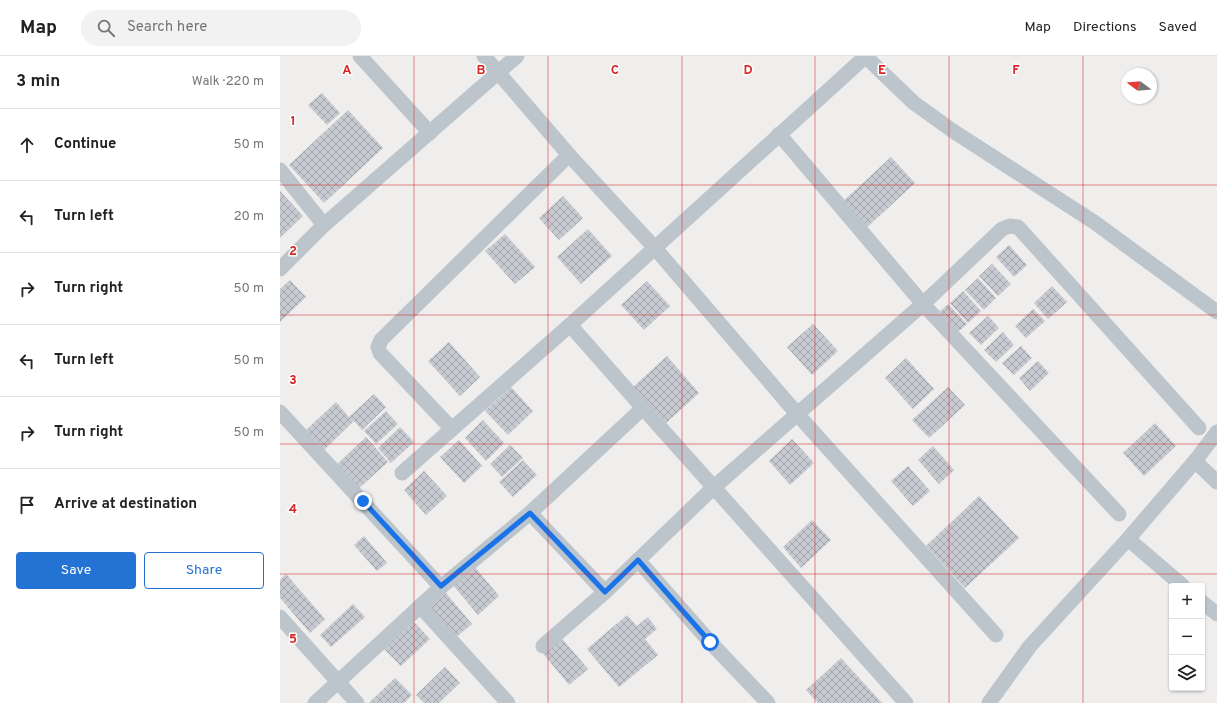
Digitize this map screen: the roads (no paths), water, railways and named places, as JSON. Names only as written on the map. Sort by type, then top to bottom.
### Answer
[{"type":"street","points":[[360,56],[430,133]]},
{"type":"street","points":[[484,56],[569,155],[654,247],[798,415],[996,635]]},
{"type":"street","points":[[280,269],[324,225],[517,56]]},
{"type":"street","points":[[402,472],[570,325],[865,56],[914,103],[953,131],[1094,222],[1217,312]]},
{"type":"street","points":[[779,134],[923,304],[1118,514]]},
{"type":"street","points":[[452,429],[380,353],[378,347],[381,340],[569,155]]},
{"type":"street","points":[[280,170],[324,225]]},
{"type":"street","points":[[543,646],[605,592],[713,488],[923,304],[1002,229],[1010,226],[1018,227],[1199,428]]},
{"type":"street","points":[[570,325],[713,488],[906,703]]},
{"type":"street","points":[[316,703],[441,586],[530,513],[643,408]]},
{"type":"street","points":[[280,412],[441,586]]},
{"type":"street","points":[[989,703],[1030,646],[1128,539],[1195,462],[1217,432]]},
{"type":"street","points":[[1195,462],[1217,482]]},
{"type":"street","points":[[530,513],[605,592]]},
{"type":"street","points":[[1128,539],[1179,583]]},
{"type":"street","points":[[638,560],[710,642],[768,703]]},
{"type":"street","points":[[1205,604],[1217,614]]},
{"type":"street","points":[[420,606],[508,703]]},
{"type":"street","points":[[280,617],[357,703]]}]
